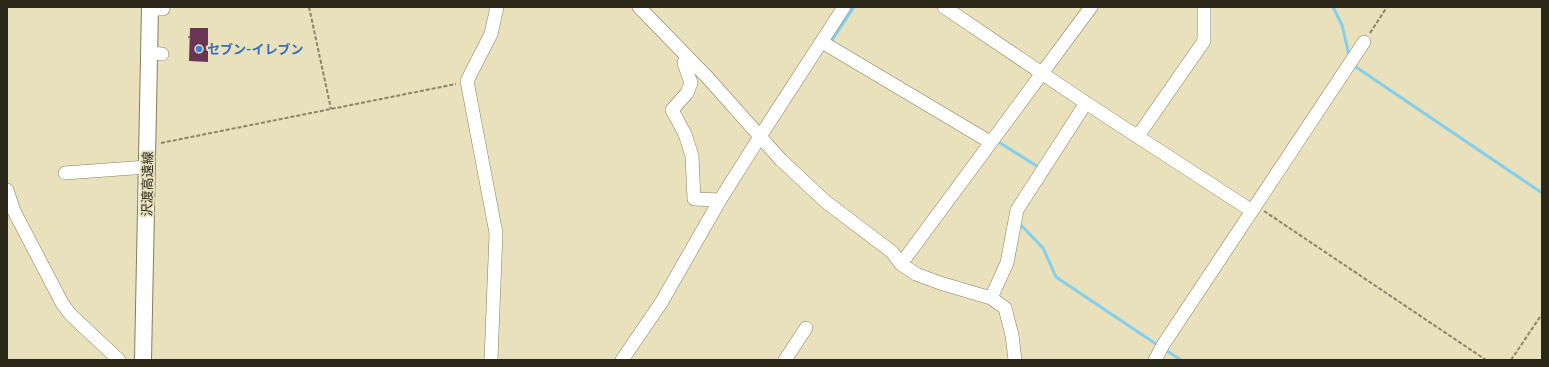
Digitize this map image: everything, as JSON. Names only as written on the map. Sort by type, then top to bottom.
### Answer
[{"type":"main road","name":"沢渡高遠線","points":[[143,360],[147,167],[155,54],[154,8]]},
{"type":"street","points":[[491,360],[496,234],[467,81],[491,34],[497,7]]},
{"type":"street","points":[[639,7],[761,135],[781,160],[826,202],[882,243],[892,252],[901,264],[916,274],[940,284],[991,298],[1005,308],[1015,360]]},
{"type":"street","points":[[622,360],[661,303],[720,200],[844,7]]},
{"type":"street","points":[[944,7],[1086,103],[1253,208]]},
{"type":"street","points":[[901,264],[1091,7]]},
{"type":"street","points":[[1138,136],[1204,41],[1204,7]]},
{"type":"street","points":[[822,42],[990,142]]},
{"type":"street","points":[[1160,351],[1364,42]]},
{"type":"street","points":[[687,56],[684,63],[691,83],[687,93],[672,110],[685,134],[692,156],[694,198],[720,200]]},
{"type":"street","points":[[991,298],[1007,263],[1017,210],[1042,169],[1086,103]]},
{"type":"street","points":[[65,173],[147,167]]},
{"type":"street","points":[[7,190],[14,211],[62,303],[70,314],[119,360]]},
{"type":"street","points":[[785,360],[806,328]]},
{"type":"path","points":[[310,7],[331,109]]},
{"type":"path","points":[[1364,42],[1387,7]]},
{"type":"path","points":[[148,146],[467,81]]},
{"type":"path","points":[[1253,208],[1486,360]]},
{"type":"path","points":[[1512,360],[1542,314]]},
{"type":"building","name":"セブン-イレブン","points":[[190,28],[208,28],[208,62],[189,61]]},
{"type":"waterway","points":[[834,43],[832,40],[854,7]]},
{"type":"waterway","points":[[1333,7],[1342,25],[1349,55]]},
{"type":"waterway","points":[[1353,65],[1542,193]]},
{"type":"waterway","points":[[997,141],[1040,168]]},
{"type":"waterway","points":[[1019,223],[1043,248],[1056,277],[1159,346]]},
{"type":"waterway","points":[[1164,349],[1181,360]]},
{"type":"place","name":"セブン-イレブン","points":[[199,49]]}]
